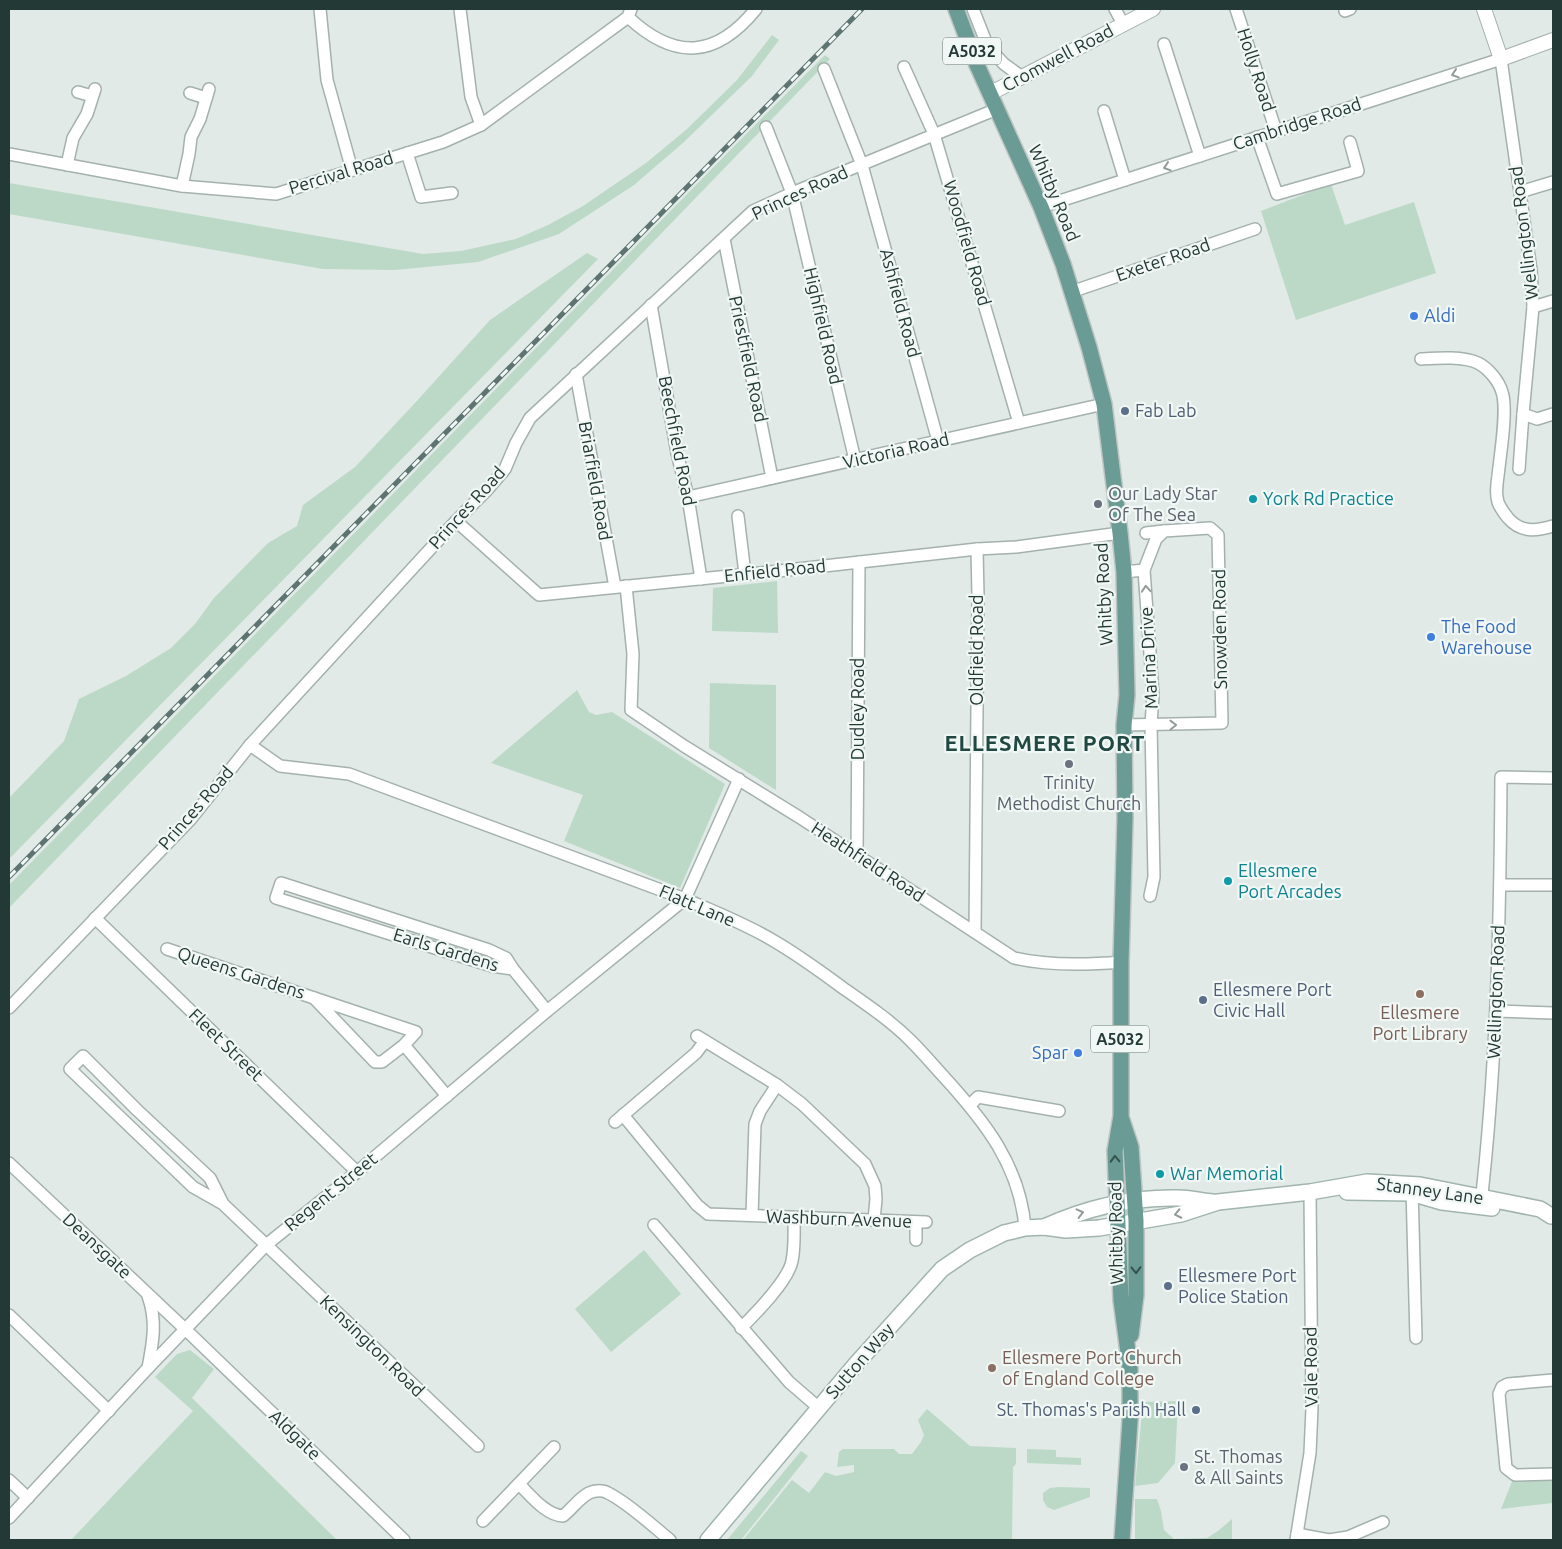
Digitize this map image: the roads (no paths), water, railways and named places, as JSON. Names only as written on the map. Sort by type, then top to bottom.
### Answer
[{"type":"main road","name":"Whitby Road","points":[[956,9],[977,65],[1041,208],[1063,264],[1089,347],[1104,404],[1120,533],[1124,572],[1127,695],[1124,725],[1125,818],[1121,962],[1121,1116],[1115,1151],[1120,1300],[1128,1350],[1130,1421],[1122,1540]]},
{"type":"main road","name":"Whitby Road","points":[[1121,1116],[1131,1147],[1136,1221],[1136,1295],[1128,1350]]},
{"type":"main road","name":"Stanney Lane","points":[[1117,1224],[1181,1214],[1218,1202],[1310,1192],[1367,1182],[1412,1189],[1442,1202],[1481,1202],[1552,1216]]},
{"type":"main road","name":"Stanney Lane","points":[[1310,1192],[1412,1189]]},
{"type":"main road","name":"Stanney Lane","points":[[1116,1203],[1179,1198],[1218,1202]]},
{"type":"main road","name":"Sutton Way","points":[[1044,1227],[1067,1217],[1116,1203]]},
{"type":"main road","name":"Sutton Way","points":[[708,1540],[819,1408],[942,1269],[970,1250],[1004,1233],[1025,1228],[1044,1227],[1066,1230],[1099,1228],[1117,1224]]},
{"type":"street","points":[[320,9],[327,80],[352,170]]},
{"type":"street","points":[[460,9],[471,97],[481,125]]},
{"type":"street","points":[[630,13],[639,27],[656,38],[672,46],[685,48],[707,47],[722,40],[744,24],[756,9]]},
{"type":"street","points":[[973,9],[988,47],[1004,64],[1022,77]]},
{"type":"street","points":[[1115,9],[1123,24]]},
{"type":"street","name":"Cromwell Road","points":[[991,93],[1153,9]]},
{"type":"street","name":"Holly Road","points":[[1236,9],[1276,131]]},
{"type":"street","points":[[1484,9],[1501,58]]},
{"type":"street","name":"Percival Road","points":[[9,154],[182,186],[276,194],[443,142],[481,125],[630,13]]},
{"type":"street","name":"Cambridge Road","points":[[1041,208],[1553,40]]},
{"type":"street","points":[[1164,44],[1200,156]]},
{"type":"street","name":"Wellington Road","points":[[1501,58],[1531,270],[1533,307],[1522,414],[1519,469]]},
{"type":"street","name":"Woodfield Road","points":[[904,67],[934,134],[1019,423]]},
{"type":"street","name":"Ashfield Road","points":[[824,69],[862,165],[938,441]]},
{"type":"street","points":[[67,165],[73,138],[87,114],[93,92],[78,92]]},
{"type":"street","points":[[182,186],[191,136],[200,119],[207,94],[190,93]]},
{"type":"street","name":"Princes Road","points":[[9,1008],[190,820],[250,745],[456,521],[487,490],[505,469],[516,443],[530,418],[753,211],[792,193],[997,109]]},
{"type":"street","points":[[1104,111],[1125,180]]},
{"type":"street","name":"Highfield Road","points":[[766,127],[792,193],[855,460]]},
{"type":"street","points":[[1257,138],[1277,194],[1358,171],[1350,142]]},
{"type":"street","points":[[407,153],[420,197],[452,193]]},
{"type":"street","points":[[1520,192],[1553,182]]},
{"type":"street","name":"Exeter Road","points":[[1071,292],[1255,229]]},
{"type":"street","name":"Priestfield Road","points":[[724,239],[772,478]]},
{"type":"street","points":[[1533,307],[1553,301]]},
{"type":"street","name":"Beechfield Road","points":[[651,305],[677,453],[688,497],[701,578]]},
{"type":"street","points":[[1421,359],[1450,358],[1478,363],[1495,378],[1503,392],[1504,410],[1496,492],[1497,501],[1509,520],[1517,526],[1536,531],[1553,526]]},
{"type":"street","name":"Briarfield Road","points":[[576,374],[621,587],[633,654],[631,710]]},
{"type":"street","name":"Victoria Road","points":[[688,497],[1104,404]]},
{"type":"street","points":[[1522,414],[1537,419],[1553,414]]},
{"type":"street","points":[[738,516],[744,574]]},
{"type":"street","name":"Enfield Road","points":[[456,521],[539,595],[977,549],[1033,546],[1120,533]]},
{"type":"street","name":"Snowden Road","points":[[1152,725],[1222,723],[1218,535],[1210,528],[1164,531]]},
{"type":"street","points":[[1146,533],[1164,531]]},
{"type":"street","points":[[1124,572],[1144,570],[1156,539],[1164,531]]},
{"type":"street","name":"Oldfield Road","points":[[975,932],[977,549]]},
{"type":"street","name":"Dudley Road","points":[[857,856],[859,562]]},
{"type":"street","name":"Marina Drive","points":[[1144,570],[1153,695],[1154,877],[1150,896]]},
{"type":"street","name":"Heathfield Road","points":[[631,710],[1014,958],[1033,962],[1098,964],[1121,962]]},
{"type":"street","points":[[1124,725],[1152,725]]},
{"type":"street","name":"Flatt Lane","points":[[250,745],[280,766],[349,774],[685,899],[736,921],[773,940],[854,995],[911,1041],[970,1105],[994,1137],[1005,1157],[1016,1187],[1025,1228]]},
{"type":"street","name":"Wellington Road","points":[[1481,1202],[1491,1109],[1497,1011],[1502,777],[1553,778]]},
{"type":"street","points":[[685,899],[739,780]]},
{"type":"street","name":"Earls Gardens","points":[[513,969],[492,966],[276,898],[280,883],[489,950],[506,958],[547,1011]]},
{"type":"street","points":[[1500,885],[1553,886]]},
{"type":"street","name":"Regent Street","points":[[9,1518],[148,1368],[266,1245],[547,1011],[685,899]]},
{"type":"street","name":"Earls Gardens","points":[[380,930],[384,917]]},
{"type":"street","name":"Fleet Street","points":[[95,918],[356,1172]]},
{"type":"street","name":"Queens Gardens","points":[[168,949],[416,1032],[404,1045],[382,1062],[376,1062],[314,998]]},
{"type":"street","points":[[1497,1011],[1553,1013]]},
{"type":"street","name":"Washburn Avenue","points":[[777,1086],[701,1039],[696,1053],[619,1119],[697,1205],[708,1214],[921,1222],[916,1240]]},
{"type":"street","points":[[404,1045],[447,1096]]},
{"type":"street","points":[[82,1056],[210,1178],[223,1204],[193,1187],[70,1068],[82,1056]]},
{"type":"street","points":[[752,1216],[755,1124],[760,1111],[777,1086],[802,1104],[865,1164],[875,1186],[874,1220]]},
{"type":"street","points":[[970,1105],[978,1097],[1058,1110]]},
{"type":"street","points":[[125,1122],[137,1110]]},
{"type":"street","name":"Deansgate","points":[[9,1163],[185,1329]]},
{"type":"street","points":[[1412,1189],[1416,1338]]},
{"type":"street","name":"Vale Road","points":[[1296,1537],[1310,1453],[1312,1408],[1310,1192]]},
{"type":"street","name":"Kensington Road","points":[[223,1204],[478,1446]]},
{"type":"street","points":[[741,1328],[776,1289],[790,1270],[793,1252],[794,1218]]},
{"type":"street","points":[[654,1225],[789,1382],[819,1408]]},
{"type":"street","points":[[147,1293],[153,1309],[155,1324],[148,1368]]},
{"type":"street","points":[[9,1316],[108,1412]]},
{"type":"street","name":"Aldgate","points":[[185,1329],[404,1540]]},
{"type":"street","points":[[1553,1380],[1508,1384],[1502,1387],[1498,1394],[1506,1468],[1515,1475],[1553,1474]]},
{"type":"street","points":[[483,1522],[554,1447]]},
{"type":"street","points":[[9,1480],[28,1498]]},
{"type":"street","points":[[519,1484],[547,1510],[557,1516],[563,1516],[584,1496],[591,1492],[600,1491],[608,1493],[670,1540]]},
{"type":"street","points":[[1296,1537],[1329,1540],[1363,1536],[1383,1522]]},
{"type":"railway","points":[[9,877],[862,9]]},
{"type":"place","name":"Aldi","points":[[1414,316]]},
{"type":"place","name":"Fab Lab","points":[[1125,411]]},
{"type":"place","name":"York Rd Practice","points":[[1253,499]]},
{"type":"place","name":"Our Lady Star Of The Sea","points":[[1098,504]]},
{"type":"place","name":"The Food Warehouse","points":[[1431,637]]},
{"type":"place","name":"Trinity Methodist Church","points":[[1069,764]]},
{"type":"place","name":"Ellesmere Port Arcades","points":[[1228,881]]},
{"type":"place","name":"Ellesmere Port Library","points":[[1420,994]]},
{"type":"place","name":"Ellesmere Port Civic Hall","points":[[1203,1000]]},
{"type":"place","name":"Spar","points":[[1078,1053]]},
{"type":"place","name":"War Memorial","points":[[1160,1174]]},
{"type":"place","name":"Ellesmere Port Police Station","points":[[1168,1286]]},
{"type":"place","name":"Ellesmere Port Church of England College","points":[[992,1368]]},
{"type":"place","name":"St. Thomas's Parish Hall","points":[[1196,1410]]},
{"type":"place","name":"St. Thomas & All Saints","points":[[1184,1467]]},
{"type":"district","name":"ELLESMERE PORT","points":[[1045,743]]}]
